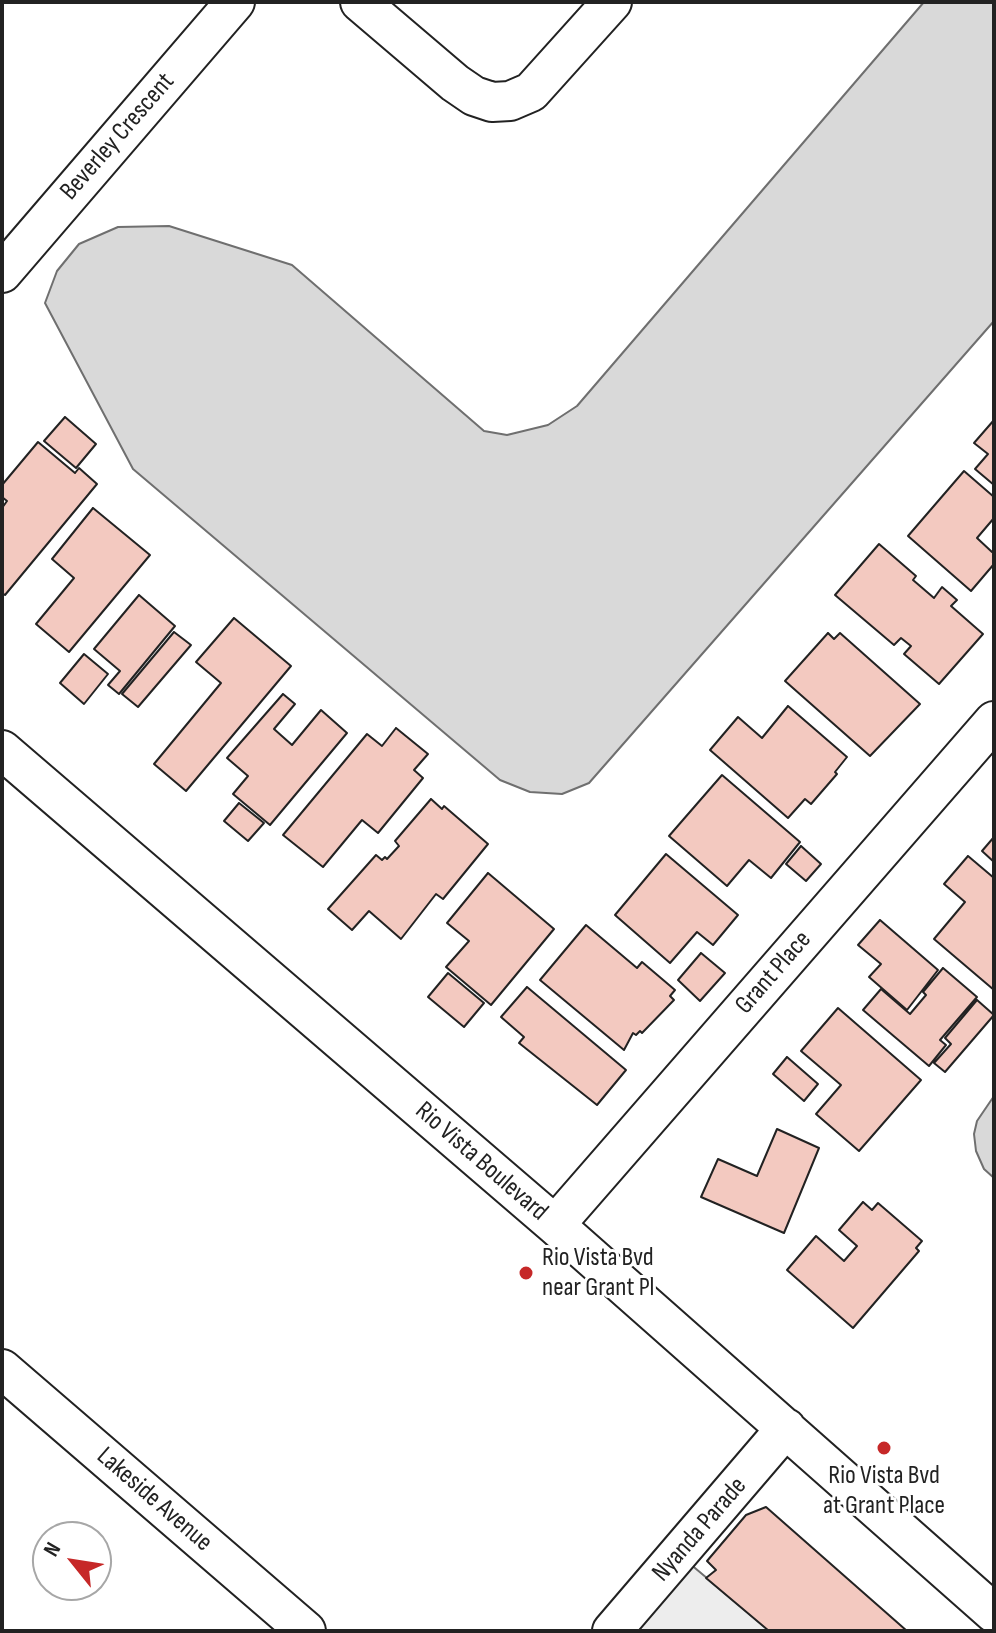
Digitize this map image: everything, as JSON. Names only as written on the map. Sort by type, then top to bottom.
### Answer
[{"type":"street","name":"Beverley Crescent","points":[[2,273],[235,2]]},
{"type":"street","points":[[360,2],[455,83],[474,96],[492,102],[510,101],[531,92],[612,2]]},
{"type":"street","name":"Grant Place","points":[[555,1225],[994,721]]},
{"type":"street","name":"Rio Vista Boulevard","points":[[2,750],[555,1225],[786,1428],[988,1618]]},
{"type":"street","name":"Lakeside Avenue","points":[[2,1369],[306,1631]]},
{"type":"street","name":"Nyanda Parade","points":[[612,1631],[786,1428]]},
{"type":"shaded area","points":[[924,2],[994,2],[994,321],[589,783],[562,794],[530,792],[500,780],[133,469],[45,303],[57,271],[79,244],[118,227],[169,226],[292,265],[484,431],[507,435],[548,425],[577,406]]},
{"type":"shaded area","points":[[994,1096],[994,1178],[984,1169],[976,1151],[974,1134],[977,1121]]},
{"type":"shaded area","points":[[689,1563],[770,1631],[632,1631]]},
{"type":"building","points":[[65,417],[96,444],[76,468],[44,441]]},
{"type":"building","points":[[994,420],[994,485],[975,469],[988,454],[974,443]]},
{"type":"building","points":[[38,442],[75,473],[79,468],[97,484],[5,595],[2,593],[2,508],[7,501],[2,497],[2,485]]},
{"type":"building","points":[[964,471],[994,497],[994,518],[977,538],[992,552],[994,550],[994,564],[971,591],[908,536]]},
{"type":"building","points":[[93,508],[150,555],[69,652],[36,624],[74,578],[52,559]]},
{"type":"building","points":[[879,544],[916,576],[913,580],[934,598],[942,587],[957,600],[951,606],[983,634],[939,684],[904,654],[911,646],[901,638],[894,645],[835,595]]},
{"type":"building","points":[[139,595],[175,626],[119,694],[108,685],[120,671],[94,649]]},
{"type":"building","points":[[234,618],[291,666],[186,791],[154,764],[221,683],[196,662]]},
{"type":"building","points":[[174,632],[191,645],[138,707],[122,694]]},
{"type":"building","points":[[828,633],[834,639],[840,633],[920,704],[870,756],[785,681]]},
{"type":"building","points":[[84,654],[108,674],[84,704],[60,683]]},
{"type":"building","points":[[283,694],[295,704],[274,729],[292,745],[321,710],[347,733],[270,825],[233,794],[248,776],[227,758]]},
{"type":"building","points":[[788,706],[847,757],[811,804],[805,799],[788,818],[710,750],[738,717],[762,738]]},
{"type":"building","points":[[396,728],[428,754],[414,770],[423,778],[378,833],[362,820],[323,867],[283,835],[367,734],[382,746]]},
{"type":"building","points":[[722,775],[800,842],[771,878],[749,860],[727,886],[669,836]]},
{"type":"building","points":[[431,799],[442,809],[444,806],[488,844],[443,899],[436,894],[401,939],[369,911],[352,930],[328,909],[376,855],[382,860],[387,859],[399,846],[395,841]]},
{"type":"building","points":[[239,803],[264,823],[248,841],[224,821]]},
{"type":"building","points":[[994,837],[994,862],[982,851]]},
{"type":"building","points":[[801,846],[821,864],[806,881],[786,864]]},
{"type":"building","points":[[666,854],[738,915],[713,945],[697,932],[670,963],[615,915]]},
{"type":"building","points":[[968,856],[994,878],[994,990],[934,939],[965,902],[944,884]]},
{"type":"building","points":[[488,873],[554,929],[491,1005],[446,967],[469,941],[447,923]]},
{"type":"building","points":[[880,920],[938,970],[907,1010],[869,977],[881,964],[858,945]]},
{"type":"building","points":[[586,925],[637,968],[642,962],[675,990],[670,996],[674,1000],[642,1033],[633,1033],[624,1050],[540,980]]},
{"type":"building","points":[[701,953],[725,973],[700,1001],[678,980]]},
{"type":"building","points":[[943,968],[977,997],[940,1040],[946,1045],[929,1066],[863,1010],[881,989],[910,1014]]},
{"type":"building","points":[[448,973],[484,1003],[464,1027],[428,997]]},
{"type":"building","points":[[527,987],[626,1070],[597,1105],[519,1043],[524,1037],[501,1017]]},
{"type":"building","points":[[977,1000],[994,1015],[945,1072],[934,1063],[951,1044],[945,1038]]},
{"type":"building","points":[[838,1008],[921,1080],[859,1151],[816,1114],[841,1085],[801,1051]]},
{"type":"building","points":[[787,1057],[818,1084],[804,1101],[773,1074]]},
{"type":"building","points":[[777,1129],[819,1148],[784,1233],[701,1197],[718,1159],[757,1176]]},
{"type":"building","points":[[863,1202],[872,1210],[878,1203],[922,1241],[916,1248],[919,1251],[853,1328],[787,1270],[816,1236],[844,1261],[857,1246],[839,1230]]},
{"type":"building","points":[[766,1507],[907,1631],[769,1631],[706,1578],[716,1570],[707,1561],[746,1515]]},
{"type":"place","name":"Rio Vista Bvd near Grant Pl","points":[[526,1273]]},
{"type":"place","name":"Rio Vista Bvd at Grant Place","points":[[884,1448]]}]
